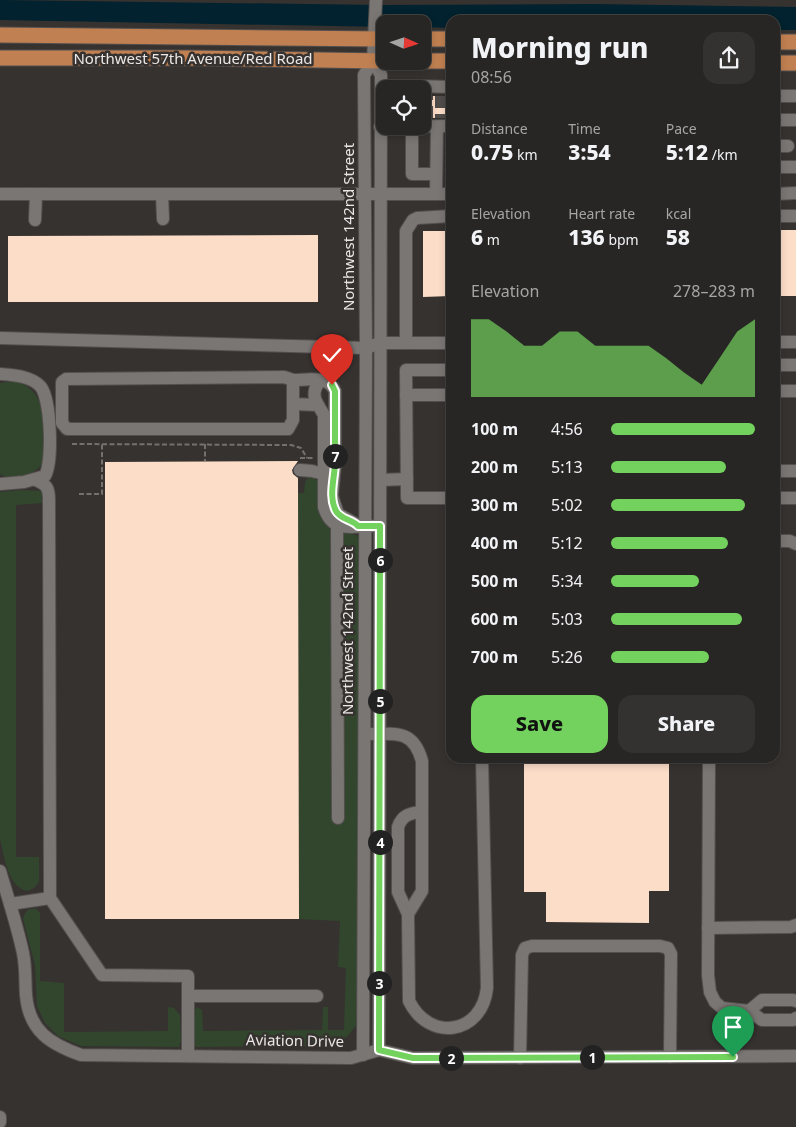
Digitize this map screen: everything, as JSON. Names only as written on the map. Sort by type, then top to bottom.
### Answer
[{"type":"main road","name":"Northwest 57th Avenue/Red Road","points":[[0,35],[376,36]]},
{"type":"main road","points":[[431,39],[446,40]]},
{"type":"main road","points":[[780,42],[796,42]]},
{"type":"main road","name":"Northwest 57th Avenue/Red Road","points":[[0,58],[376,61]]},
{"type":"main road","points":[[431,61],[446,61]]},
{"type":"main road","points":[[780,63],[796,63]]},
{"type":"street","name":"Northwest 142nd Street","points":[[376,0],[377,15]]},
{"type":"street","name":"Northwest 142nd Street","points":[[363,1055],[364,734],[361,526],[366,348],[364,75],[376,64]]},
{"type":"street","points":[[431,91],[445,90]]},
{"type":"street","points":[[780,96],[796,96]]},
{"type":"street","points":[[780,120],[796,120]]},
{"type":"street","points":[[436,194],[437,124]]},
{"type":"street","name":"Northwest 142nd Street","points":[[379,1050],[380,135]]},
{"type":"street","points":[[412,135],[412,174],[436,174]]},
{"type":"street","points":[[780,167],[796,167]]},
{"type":"street","points":[[0,194],[446,194]]},
{"type":"street","points":[[35,220],[36,194]]},
{"type":"street","points":[[162,194],[163,219]]},
{"type":"street","points":[[780,194],[796,194]]},
{"type":"street","points":[[406,343],[406,231],[413,220],[417,218],[446,216]]},
{"type":"street","points":[[780,216],[796,216]]},
{"type":"street","points":[[0,338],[366,348],[380,343],[446,343]]},
{"type":"street","points":[[780,342],[796,342]]},
{"type":"street","points":[[780,365],[796,365]]},
{"type":"street","points":[[446,370],[406,370],[407,498],[446,498]]},
{"type":"street","points":[[0,374],[32,380],[40,386],[46,397],[49,434],[50,898],[102,976],[188,976],[188,1056]]},
{"type":"street","points":[[292,380],[293,420],[288,429],[67,429],[62,423],[62,382],[71,378],[284,377],[292,380],[321,380],[332,385],[335,391],[335,464],[332,496],[334,506],[338,514],[344,519],[361,526]]},
{"type":"street","points":[[321,380],[315,389],[315,397],[324,414],[324,508],[327,516],[337,525],[351,528],[380,526]]},
{"type":"street","points":[[780,391],[796,391]]},
{"type":"street","points":[[406,395],[446,395]]},
{"type":"street","points":[[293,404],[318,405]]},
{"type":"street","points":[[300,464],[324,474]]},
{"type":"street","points":[[0,484],[36,480],[45,476],[48,469]]},
{"type":"street","points":[[780,471],[796,471]]},
{"type":"street","points":[[36,480],[49,488]]},
{"type":"street","points":[[381,480],[406,480]]},
{"type":"street","points":[[780,498],[796,498]]},
{"type":"street","points":[[337,525],[338,818]]},
{"type":"street","points":[[780,541],[790,541],[796,544]]},
{"type":"street","points":[[364,734],[380,733],[410,738],[418,747],[422,761],[422,892],[408,914]]},
{"type":"street","points":[[422,812],[405,815],[398,827],[398,892],[408,914],[407,988],[409,1000],[414,1012],[425,1022],[437,1026],[459,1027],[470,1022],[483,1007],[487,988],[482,763]]},
{"type":"street","points":[[708,763],[708,975],[710,992],[715,1002],[722,1008],[749,1011],[762,1020],[794,1020],[796,1018]]},
{"type":"street","points":[[0,871],[10,904],[50,898]]},
{"type":"street","name":"Aviation Drive","points":[[10,904],[24,961],[27,1005],[31,1018],[39,1031],[55,1045],[82,1055],[351,1058],[379,1050]]},
{"type":"street","points":[[708,928],[792,927],[796,925]]},
{"type":"street","points":[[520,1058],[522,956],[525,948],[532,946],[660,946],[668,948],[671,954],[670,1057]]},
{"type":"street","points":[[188,996],[317,996]]},
{"type":"street","points":[[749,1011],[762,1000],[793,1000],[796,1002]]},
{"type":"street","points":[[379,1050],[413,1058],[796,1056]]},
{"type":"street","points":[[0,1117],[0,1122]]},
{"type":"path","points":[[72,444],[294,445],[304,451],[307,458]]},
{"type":"path","points":[[80,494],[102,494],[102,444]]},
{"type":"path","points":[[205,444],[205,461]]},
{"type":"path","points":[[300,464],[307,458],[315,458]]},
{"type":"green space","points":[[14,381],[26,386],[35,394],[40,403],[43,414],[44,439],[43,463],[29,474],[11,478],[0,474],[0,383]]},
{"type":"green space","points":[[308,478],[314,478],[318,481],[320,511],[327,524],[332,529],[356,535],[360,540],[357,1024],[347,1037],[315,1046],[196,1047],[194,1044],[194,1011],[197,1007],[202,1010],[203,1031],[322,1030],[323,1007],[328,1007],[328,1030],[344,1030],[346,968],[338,967],[340,921],[299,919],[298,493],[304,493],[305,482]]},
{"type":"green space","points":[[43,491],[43,503],[16,505],[16,857],[39,857],[39,882],[28,891],[21,889],[11,878],[0,839],[0,492]]},
{"type":"green space","points":[[29,909],[36,909],[40,913],[40,981],[64,983],[64,1032],[168,1031],[168,1008],[170,1007],[174,1008],[180,1015],[181,1040],[179,1047],[81,1046],[58,1036],[45,1023],[37,1006],[35,965],[23,919]]},
{"type":"water","points":[[0,0],[377,5],[592,4],[796,7],[796,30],[780,30],[780,15],[446,15],[446,28],[431,27],[431,15],[376,15],[376,27],[0,20]]},
{"type":"building","points":[[431,96],[446,96],[446,118],[431,118]]},
{"type":"building","points":[[780,230],[796,230],[796,296],[780,296]]},
{"type":"building","points":[[423,231],[446,231],[446,296],[423,297]]},
{"type":"building","points":[[318,235],[318,302],[8,302],[8,236]]},
{"type":"building","points":[[298,461],[292,470],[293,474],[298,478],[299,919],[105,919],[105,462]]},
{"type":"building","points":[[524,763],[669,763],[669,891],[649,891],[649,923],[546,922],[546,892],[524,892]]},
{"type":"tunnel","points":[[441,96],[441,118]]},
{"type":"route","points":[[332,385],[335,391],[335,464],[332,496],[334,506],[338,514],[344,519],[352,521],[358,526],[380,526],[379,1050],[413,1058],[733,1057]]}]
